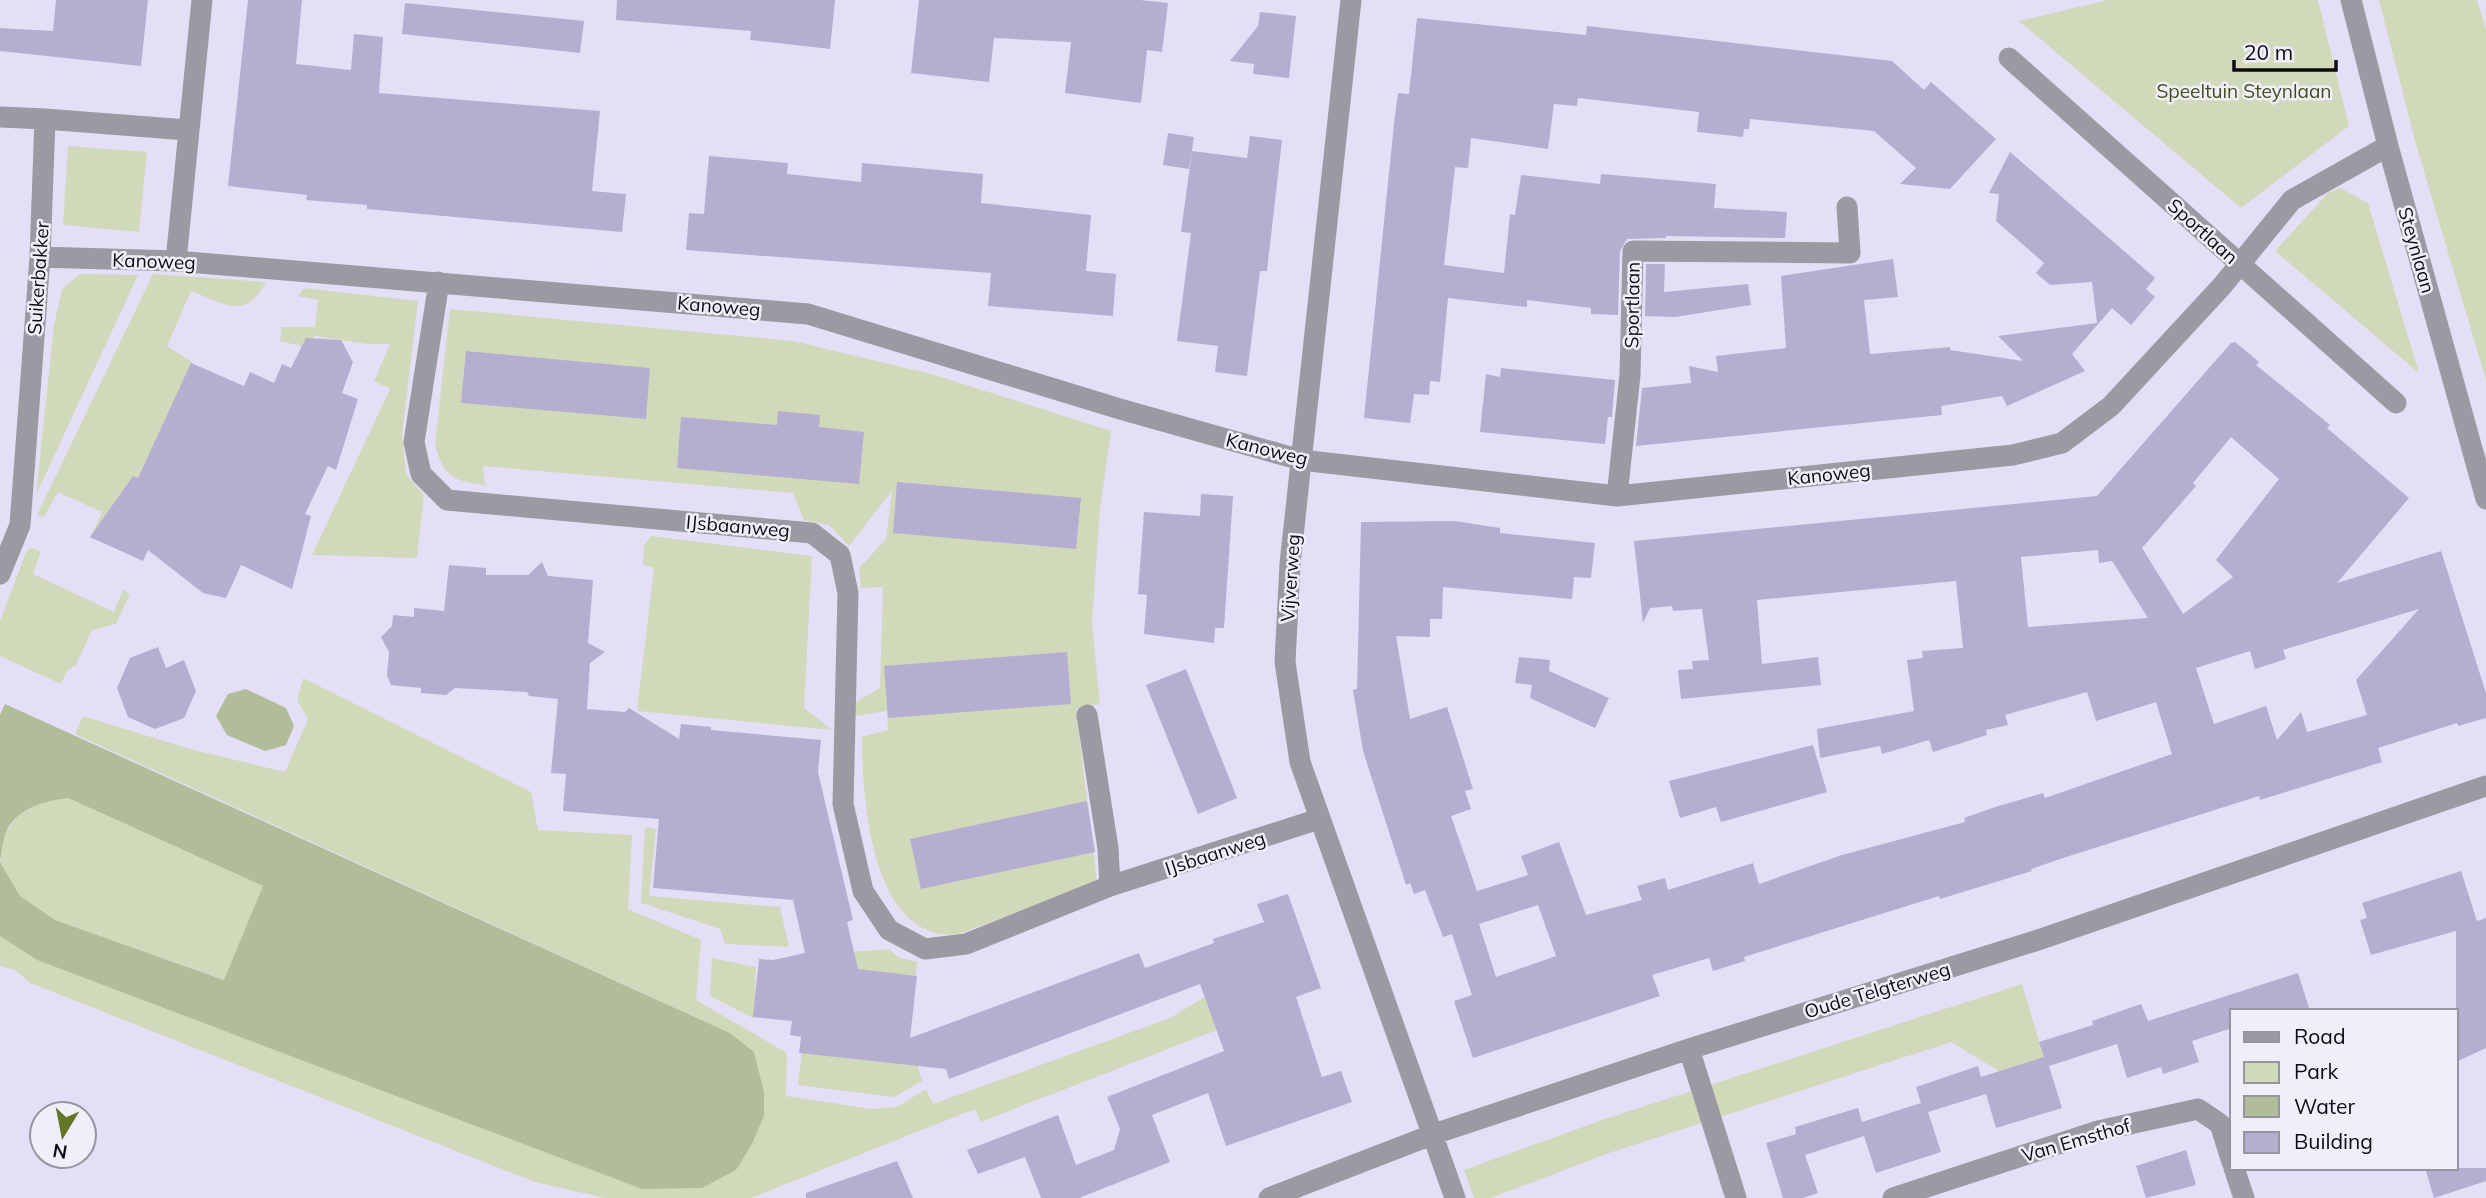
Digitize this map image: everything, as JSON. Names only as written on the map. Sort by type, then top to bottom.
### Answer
[{"type":"street","points":[[176,261],[202,0]]},
{"type":"street","name":"Vijverweg","points":[[1351,0],[1290,564],[1286,662],[1300,762],[1455,1198]]},
{"type":"street","name":"Steynlaan","points":[[2351,0],[2388,146],[2486,499]]},
{"type":"street","name":"Sportlaan","points":[[2009,58],[2396,403]]},
{"type":"street","points":[[0,117],[187,130]]},
{"type":"street","name":"Suikerbakker","points":[[0,574],[20,525],[40,257],[45,119]]},
{"type":"street","name":"Kanoweg","points":[[40,257],[176,261],[808,314],[1120,410],[1301,460],[1617,496],[2013,455],[2062,443],[2111,406],[2240,264],[2292,200],[2388,146]]},
{"type":"street","name":"Sportlaan","points":[[1617,496],[1630,375],[1633,250],[1850,253],[1847,207]]},
{"type":"street","name":"IJsbaanweg","points":[[439,282],[414,442],[421,474],[447,500],[812,533],[840,555],[848,593],[842,804],[863,891],[889,930],[926,949],[966,944],[1110,886],[1319,819]]},
{"type":"street","points":[[1087,715],[1108,848],[1110,886]]},
{"type":"street","name":"Oude Telgterweg","points":[[1269,1198],[1434,1134],[1689,1049],[2035,941],[2486,786]]},
{"type":"street","points":[[1689,1049],[1736,1198]]},
{"type":"street","name":"Van Emsthof","points":[[1893,1198],[2098,1131],[2198,1109],[2220,1125],[2230,1156]]},
{"type":"street","points":[[2235,1170],[2244,1198]]},
{"type":"green space","name":"Speeltuin Steynlaan","points":[[2108,0],[2318,0],[2349,126],[2241,208],[2019,21]]},
{"type":"green space","points":[[2379,0],[2477,0],[2486,29],[2486,380],[2417,148]]},
{"type":"green space","points":[[68,146],[147,152],[139,232],[63,225]]},
{"type":"green space","points":[[2340,188],[2368,203],[2419,373],[2275,251],[2328,193]]},
{"type":"green space","points":[[80,274],[138,275],[36,495],[54,325],[62,289]]},
{"type":"green space","points":[[153,274],[266,282],[250,302],[242,306],[224,304],[191,291],[167,346],[192,362],[110,545],[90,538],[102,512],[58,492],[44,517],[37,515]]},
{"type":"green space","points":[[304,288],[418,301],[402,434],[406,474],[424,495],[417,558],[312,555],[390,389],[374,381],[390,344],[367,344],[315,336],[309,348],[280,341],[282,327],[315,327],[318,300],[298,296]]},
{"type":"green space","points":[[450,309],[793,341],[935,375],[1111,431],[1100,509],[1092,623],[1100,704],[1076,709],[1097,882],[959,934],[930,931],[907,916],[890,892],[869,829],[862,737],[888,730],[887,711],[855,716],[856,702],[880,688],[883,587],[861,588],[859,568],[886,539],[892,491],[849,546],[829,525],[804,520],[793,493],[483,466],[485,485],[457,479],[446,471],[435,445]]},
{"type":"green space","points":[[651,536],[812,556],[804,708],[832,730],[637,711],[654,568],[643,564],[644,546]]},
{"type":"green space","points":[[32,548],[41,551],[33,574],[114,612],[123,590],[130,594],[116,624],[92,630],[76,665],[67,671],[61,684],[0,656],[0,621],[27,550]]},
{"type":"green space","points":[[303,678],[531,792],[538,830],[632,835],[628,909],[701,940],[696,1000],[787,1053],[786,1096],[872,1109],[897,1107],[926,1089],[933,1104],[1170,1018],[1213,992],[1222,1028],[981,1122],[975,1109],[751,1198],[605,1198],[535,1182],[30,983],[15,970],[0,966],[0,936],[37,960],[642,1189],[752,1144],[762,1110],[762,1097],[755,1074],[730,1033],[75,734],[83,716],[190,749],[285,772],[308,719],[297,700]]},
{"type":"green space","points":[[68,798],[263,886],[225,980],[55,920],[20,896],[0,862],[4,835],[18,815],[43,801]]},
{"type":"green space","points":[[645,827],[656,829],[649,896],[780,907],[789,947],[725,944],[720,929],[641,903]]},
{"type":"green space","points":[[889,949],[898,957],[917,962],[915,983],[836,968],[839,953]]},
{"type":"green space","points":[[712,958],[756,967],[755,1019],[710,996]]},
{"type":"green space","points":[[2022,984],[2045,1061],[2002,1073],[1951,1042],[1609,1153],[1491,1198],[1474,1198],[1464,1170],[1602,1120]]},
{"type":"green space","points":[[802,1051],[915,1057],[922,1081],[894,1097],[798,1085]]},
{"type":"water","points":[[246,689],[286,708],[294,726],[286,745],[265,751],[227,735],[216,716],[228,694]]},
{"type":"water","points":[[5,704],[730,1033],[754,1052],[764,1092],[764,1116],[752,1144],[736,1170],[702,1188],[642,1189],[37,960],[0,936],[0,862],[20,896],[55,920],[224,980],[263,886],[68,798],[39,804],[21,813],[8,828],[0,860],[0,715]]},
{"type":"building","points":[[56,0],[148,0],[141,66],[0,51],[0,28],[53,31]]},
{"type":"building","points":[[248,0],[302,0],[296,64],[351,70],[354,34],[383,37],[379,93],[600,111],[592,191],[626,194],[622,232],[367,209],[367,205],[306,200],[307,195],[228,186]]},
{"type":"building","points":[[617,0],[835,0],[830,49],[750,40],[751,31],[616,20]]},
{"type":"building","points":[[919,0],[1140,0],[1168,3],[1162,52],[1147,50],[1141,103],[1065,93],[1071,42],[994,38],[989,82],[911,73]]},
{"type":"building","points":[[405,3],[584,21],[580,53],[402,34]]},
{"type":"building","points":[[1260,12],[1296,16],[1289,78],[1253,74],[1254,64],[1230,61],[1258,26]]},
{"type":"building","points":[[1417,18],[1586,35],[1587,26],[1892,61],[1924,90],[1931,82],[1996,139],[1950,189],[1900,184],[1916,168],[1874,131],[1750,119],[1749,129],[1744,129],[1743,137],[1697,132],[1699,112],[1578,98],[1577,106],[1554,104],[1548,149],[1471,138],[1468,168],[1455,167],[1444,265],[1504,273],[1510,214],[1515,215],[1521,175],[1600,184],[1601,174],[1716,184],[1714,208],[1787,212],[1785,238],[1666,236],[1627,239],[1620,251],[1618,315],[1591,314],[1591,308],[1527,300],[1527,307],[1448,298],[1440,382],[1430,381],[1429,395],[1414,394],[1410,423],[1364,418],[1398,93],[1409,94]]},
{"type":"building","points":[[1168,133],[1194,137],[1189,169],[1163,165]]},
{"type":"building","points":[[1250,136],[1282,140],[1267,271],[1260,271],[1247,376],[1215,372],[1218,346],[1177,341],[1191,233],[1181,232],[1192,151],[1247,158]]},
{"type":"building","points":[[2010,152],[2155,278],[2146,289],[2155,297],[2131,325],[2112,308],[2072,354],[2085,371],[2007,406],[2002,396],[1941,406],[1942,415],[1636,446],[1642,388],[1691,383],[1689,366],[1718,372],[1716,356],[1786,348],[1781,276],[1893,259],[1898,297],[1864,300],[1870,354],[1950,347],[1950,350],[2023,361],[1998,336],[2097,323],[2092,282],[2050,285],[2036,273],[2044,263],[1996,221],[1999,194],[1989,193]]},
{"type":"building","points":[[709,156],[788,163],[787,174],[861,182],[862,163],[983,174],[981,203],[1091,215],[1086,271],[1116,274],[1113,316],[988,306],[991,273],[686,250],[689,213],[704,214]]},
{"type":"building","points":[[1646,264],[1665,264],[1664,292],[1748,284],[1751,305],[1675,317],[1645,316]]},
{"type":"building","points":[[306,338],[341,340],[353,362],[342,393],[358,399],[336,470],[328,466],[305,514],[311,516],[292,589],[241,565],[226,598],[203,593],[148,550],[143,561],[90,537],[133,476],[138,478],[191,363],[244,386],[250,372],[274,383],[282,364],[291,368]]},
{"type":"building","points":[[2235,342],[2259,362],[2256,365],[2330,425],[2327,428],[2409,498],[2337,583],[2441,551],[2486,693],[2486,718],[2458,726],[2457,723],[2378,748],[2382,762],[2260,800],[2259,796],[2063,858],[2031,869],[2032,871],[1940,899],[1939,896],[1744,957],[1745,961],[1713,971],[1709,958],[1652,975],[1660,996],[1473,1058],[1454,1001],[1472,995],[1452,934],[1443,937],[1425,890],[1414,894],[1410,883],[1406,885],[1363,751],[1353,690],[1357,689],[1361,522],[1455,521],[1500,528],[1500,533],[1595,543],[1591,578],[1574,577],[1572,599],[1443,587],[1442,619],[1430,619],[1430,637],[1396,636],[1410,719],[1447,707],[1473,789],[1465,791],[1471,809],[1451,816],[1477,891],[1528,875],[1521,856],[1559,842],[1586,915],[1642,900],[1637,886],[1665,878],[1668,890],[1753,863],[1759,884],[1842,855],[1965,822],[1964,818],[1995,807],[2043,793],[2045,798],[2172,754],[2156,702],[2096,721],[2087,692],[2005,715],[2008,725],[1986,730],[1987,735],[1933,752],[1929,740],[1882,754],[1880,746],[1820,758],[1817,729],[1914,711],[1907,660],[1923,658],[1922,651],[1963,648],[1956,581],[1757,600],[1762,664],[1818,657],[1821,685],[1681,699],[1678,670],[1693,669],[1692,661],[1709,660],[1702,609],[1673,611],[1672,606],[1650,608],[1643,623],[1634,541],[2097,496],[2231,343]],"holes":[[[2231,437],[2279,479],[2216,560],[2233,577],[2183,614],[2142,548],[2196,486],[2193,483]],[[2098,550],[2099,563],[2112,561],[2148,618],[2028,627],[2021,557]],[[2419,609],[2356,680],[2367,715],[2307,732],[2301,712],[2277,740],[2266,706],[2214,724],[2196,668],[2250,651],[2255,669],[2286,659],[2283,650]],[[1538,905],[1556,956],[1496,977],[1479,924]]]},
{"type":"building","points":[[466,351],[650,368],[646,419],[461,403]]},
{"type":"building","points":[[1501,368],[1615,380],[1612,417],[1608,417],[1605,444],[1480,432],[1486,374],[1500,377]]},
{"type":"building","points":[[778,411],[820,415],[819,427],[864,432],[859,484],[677,468],[681,417],[777,425]]},
{"type":"building","points":[[897,482],[1081,498],[1076,549],[893,533]]},
{"type":"building","points":[[1201,494],[1233,496],[1224,628],[1215,628],[1214,643],[1144,634],[1147,595],[1138,594],[1144,512],[1200,516]]},
{"type":"building","points":[[542,562],[548,576],[593,580],[588,643],[605,652],[590,663],[587,709],[625,712],[629,708],[679,739],[681,724],[711,727],[711,730],[821,740],[818,772],[853,920],[847,922],[858,969],[917,976],[910,1038],[1139,953],[1145,968],[1214,943],[1213,939],[1264,922],[1257,904],[1288,894],[1321,988],[1296,997],[1322,1077],[1341,1071],[1352,1102],[1226,1146],[1208,1093],[1152,1115],[1170,1162],[1079,1198],[1041,1198],[1025,1157],[978,1174],[967,1150],[1058,1115],[1076,1165],[1114,1150],[1120,1129],[1107,1097],[1224,1051],[1200,984],[949,1079],[946,1069],[799,1053],[801,1037],[790,1035],[792,1021],[753,1017],[759,959],[773,960],[805,953],[793,900],[653,888],[659,819],[563,811],[566,774],[551,773],[558,699],[529,696],[527,692],[455,688],[446,695],[421,693],[421,688],[391,685],[387,675],[389,652],[381,637],[392,626],[393,615],[414,617],[414,608],[444,611],[449,565],[486,568],[486,575],[528,575]]},
{"type":"building","points":[[158,647],[166,668],[184,660],[196,691],[184,718],[155,729],[128,717],[117,688],[130,658]]},
{"type":"building","points":[[1067,652],[1071,704],[888,718],[884,666]]},
{"type":"building","points":[[1519,657],[1550,660],[1549,671],[1609,698],[1595,728],[1530,698],[1532,685],[1515,683]]},
{"type":"building","points":[[1186,669],[1237,798],[1198,814],[1146,685]]},
{"type":"building","points":[[1813,745],[1827,792],[1721,822],[1716,807],[1680,818],[1669,781]]},
{"type":"building","points":[[1087,801],[1095,852],[921,889],[910,839]]},
{"type":"building","points":[[2461,871],[2477,921],[2486,918],[2486,1048],[2458,1061],[2456,931],[2371,955],[2360,920],[2367,918],[2362,903]]},
{"type":"building","points":[[2298,973],[2309,1009],[2230,1009],[2230,1029],[2192,1041],[2199,1062],[2163,1074],[2161,1067],[2127,1078],[2117,1044],[2049,1066],[2062,1108],[1996,1128],[1986,1094],[1928,1112],[1941,1152],[1876,1173],[1864,1136],[1805,1155],[1818,1193],[1803,1198],[1783,1198],[1766,1143],[1796,1134],[1795,1127],[1858,1108],[1862,1122],[1921,1103],[1916,1087],[1978,1066],[1981,1077],[2044,1057],[2039,1042],[2093,1025],[2092,1021],[2141,1004],[2148,1021]]},
{"type":"building","points":[[2186,1150],[2196,1185],[2146,1198],[2136,1166]]},
{"type":"building","points":[[897,1161],[913,1198],[806,1198],[806,1193]]},
{"type":"building","points":[[2486,1168],[2486,1181],[2434,1198],[2426,1170]]}]
